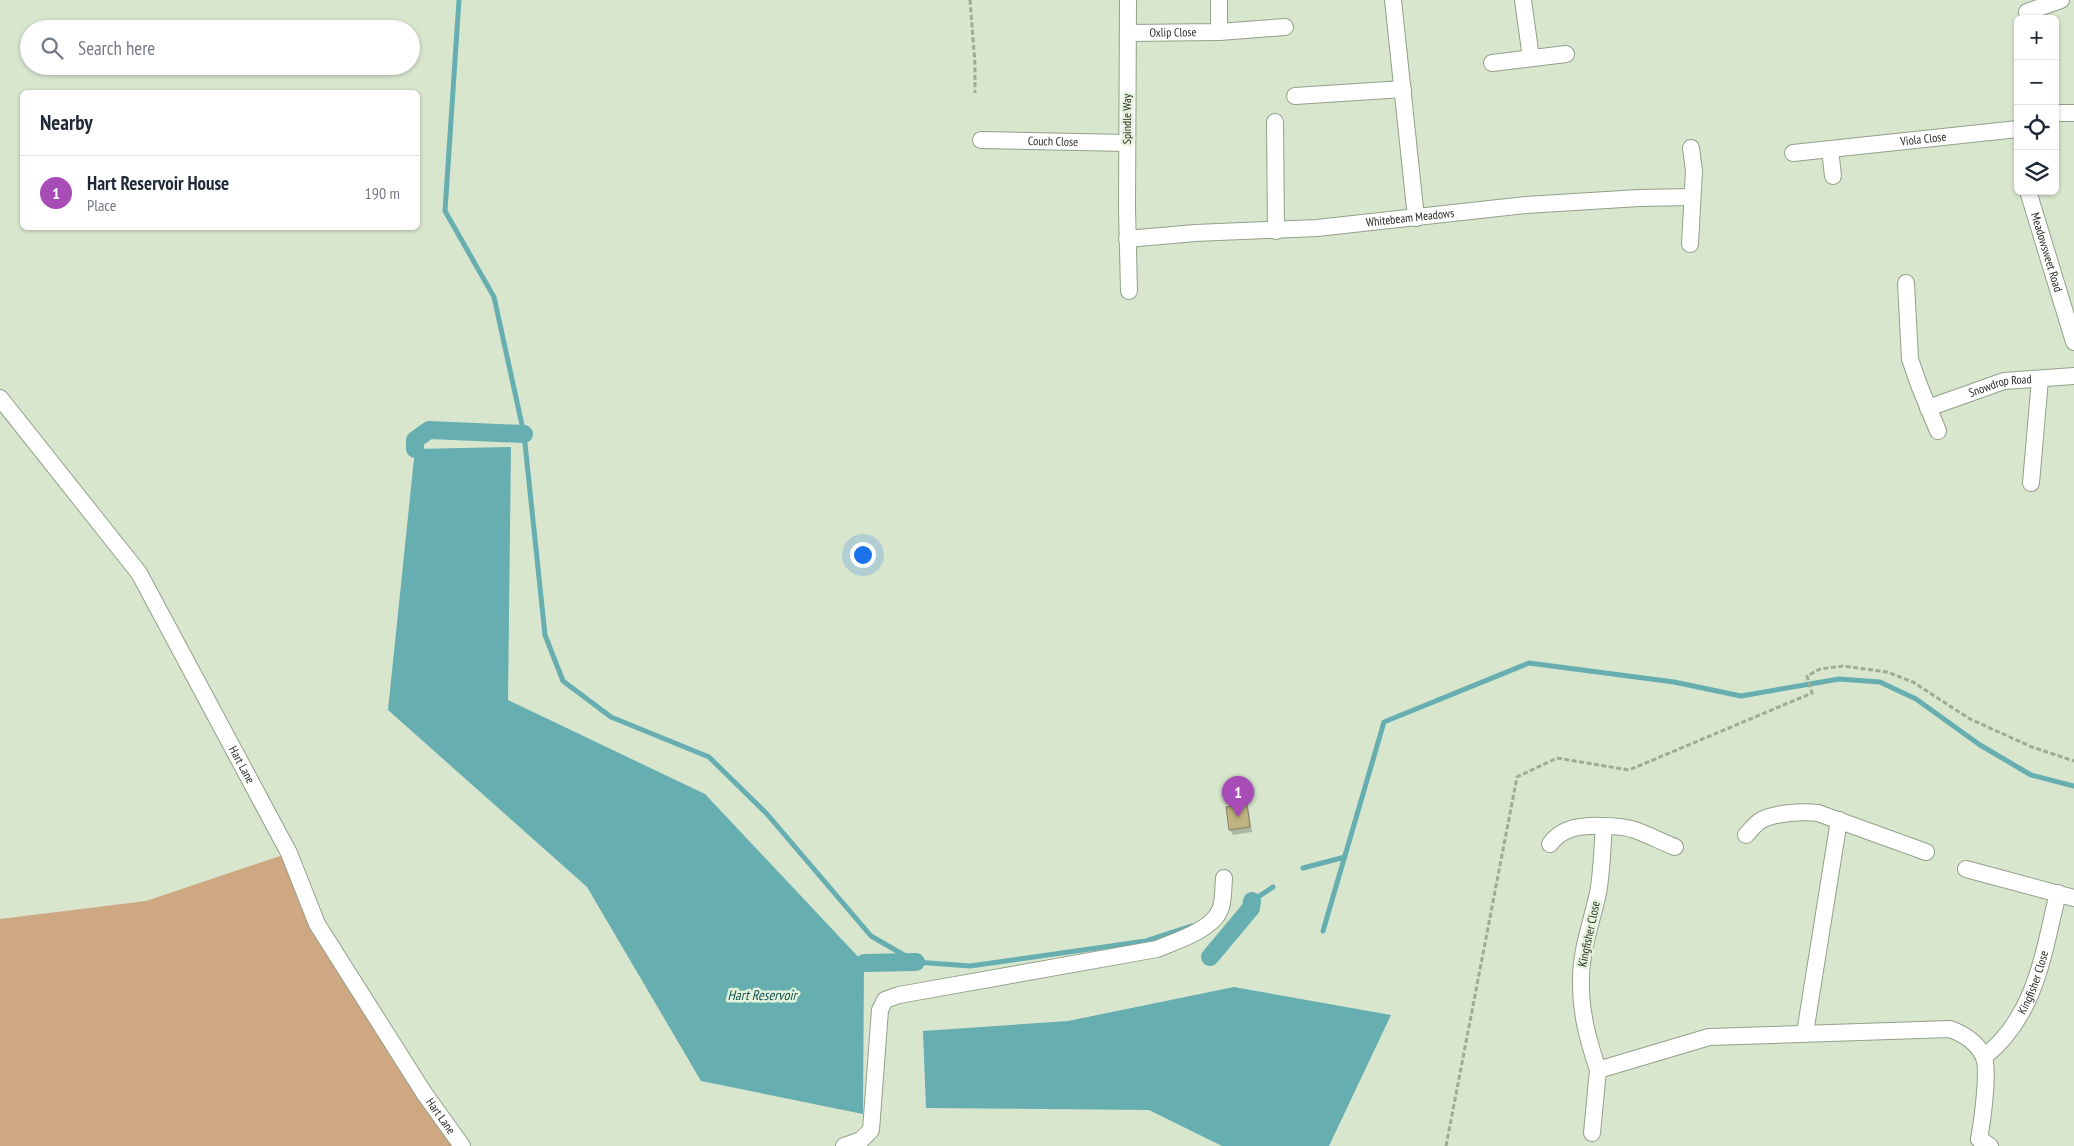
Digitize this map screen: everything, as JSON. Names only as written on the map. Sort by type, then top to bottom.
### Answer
[{"type":"street","name":"Spindle Way","points":[[1128,0],[1127,239],[1129,291]]},
{"type":"street","points":[[1219,0],[1219,32]]},
{"type":"street","points":[[1393,0],[1416,218]]},
{"type":"street","points":[[1523,0],[1531,58]]},
{"type":"street","points":[[2025,10],[2061,0]]},
{"type":"street","name":"Oxlip Close","points":[[1128,33],[1219,32],[1285,27]]},
{"type":"street","points":[[1492,63],[1566,54]]},
{"type":"street","points":[[1295,96],[1403,89]]},
{"type":"street","points":[[2059,113],[2074,113]]},
{"type":"street","points":[[1275,122],[1276,230]]},
{"type":"street","name":"Viola Close","points":[[1793,153],[2014,130]]},
{"type":"street","name":"Couch Close","points":[[981,140],[1127,143]]},
{"type":"street","points":[[1690,244],[1694,171],[1692,148]]},
{"type":"street","points":[[1830,149],[1833,176]]},
{"type":"street","name":"Meadowsweet Road","points":[[2029,195],[2074,342]]},
{"type":"street","name":"Whitebeam Meadows","points":[[1127,239],[1195,233],[1276,230],[1416,218],[1526,205],[1639,198],[1692,197]]},
{"type":"street","points":[[1906,283],[1910,359],[1938,431]]},
{"type":"street","name":"Snowdrop Road","points":[[1928,408],[2004,381],[2074,376]]},
{"type":"street","points":[[2031,484],[2040,379]]},
{"type":"street","name":"Hart Lane","points":[[0,398],[139,573],[289,853],[317,924],[424,1093],[462,1146]]},
{"type":"street","points":[[1746,835],[1759,822],[1769,818],[1818,812],[1926,852]]},
{"type":"street","points":[[1805,1033],[1839,820]]},
{"type":"street","points":[[1550,844],[1558,835],[1569,829],[1604,827],[1633,830],[1675,847]]},
{"type":"street","name":"Kingfisher Close","points":[[1592,1133],[1598,1070],[1588,1040],[1581,1001],[1581,977],[1584,949],[1598,891],[1604,827]]},
{"type":"street","points":[[1966,869],[2074,898]]},
{"type":"street","points":[[844,1146],[861,1140],[871,1130],[880,1010],[885,1000],[899,995],[1157,949],[1191,934],[1215,920],[1221,908],[1224,878]]},
{"type":"street","name":"Kingfisher Close","points":[[1984,1057],[1999,1045],[2010,1032],[2027,1002],[2037,978],[2058,893]]},
{"type":"street","points":[[1598,1070],[1710,1037],[1950,1030],[1972,1041],[1984,1057],[1985,1107],[1981,1144]]},
{"type":"path","points":[[970,0],[975,64],[975,93]]},
{"type":"path","points":[[1446,1146],[1516,777],[1557,758],[1629,770],[1812,693],[1807,676],[1820,669],[1843,666],[1887,672],[1913,682],[1970,719],[2032,747],[2074,761]]},
{"type":"shaded area","points":[[289,853],[317,925],[462,1146],[0,1146],[0,919],[146,901]]},
{"type":"water","name":"Hart Reservoir","points":[[511,447],[508,700],[705,794],[864,963],[863,1114],[701,1081],[587,887],[388,710],[415,449]]},
{"type":"water","points":[[1234,987],[1391,1015],[1329,1146],[1222,1146],[1149,1110],[926,1108],[923,1031],[1068,1021]]},
{"type":"building","points":[[1247,804],[1250,827],[1229,830],[1226,807]]},
{"type":"waterway","points":[[459,0],[445,211],[494,297],[524,434],[545,635],[563,681],[611,717],[709,757],[767,814],[871,936],[916,962],[970,966],[1146,941],[1192,926]]},
{"type":"waterway","points":[[415,449],[415,440],[429,430],[524,434]]},
{"type":"waterway","points":[[1323,931],[1384,722],[1529,663],[1674,682],[1741,696],[1839,679],[1880,682],[1916,699],[1980,745],[2031,775],[2074,786]]},
{"type":"waterway","points":[[1303,868],[1345,857]]},
{"type":"waterway","points":[[1244,906],[1273,887]]},
{"type":"waterway","points":[[1210,957],[1251,908],[1252,901]]},
{"type":"waterway","points":[[864,963],[916,962]]},
{"type":"place","name":"Hart Reservoir House","points":[[1238,817]]}]
